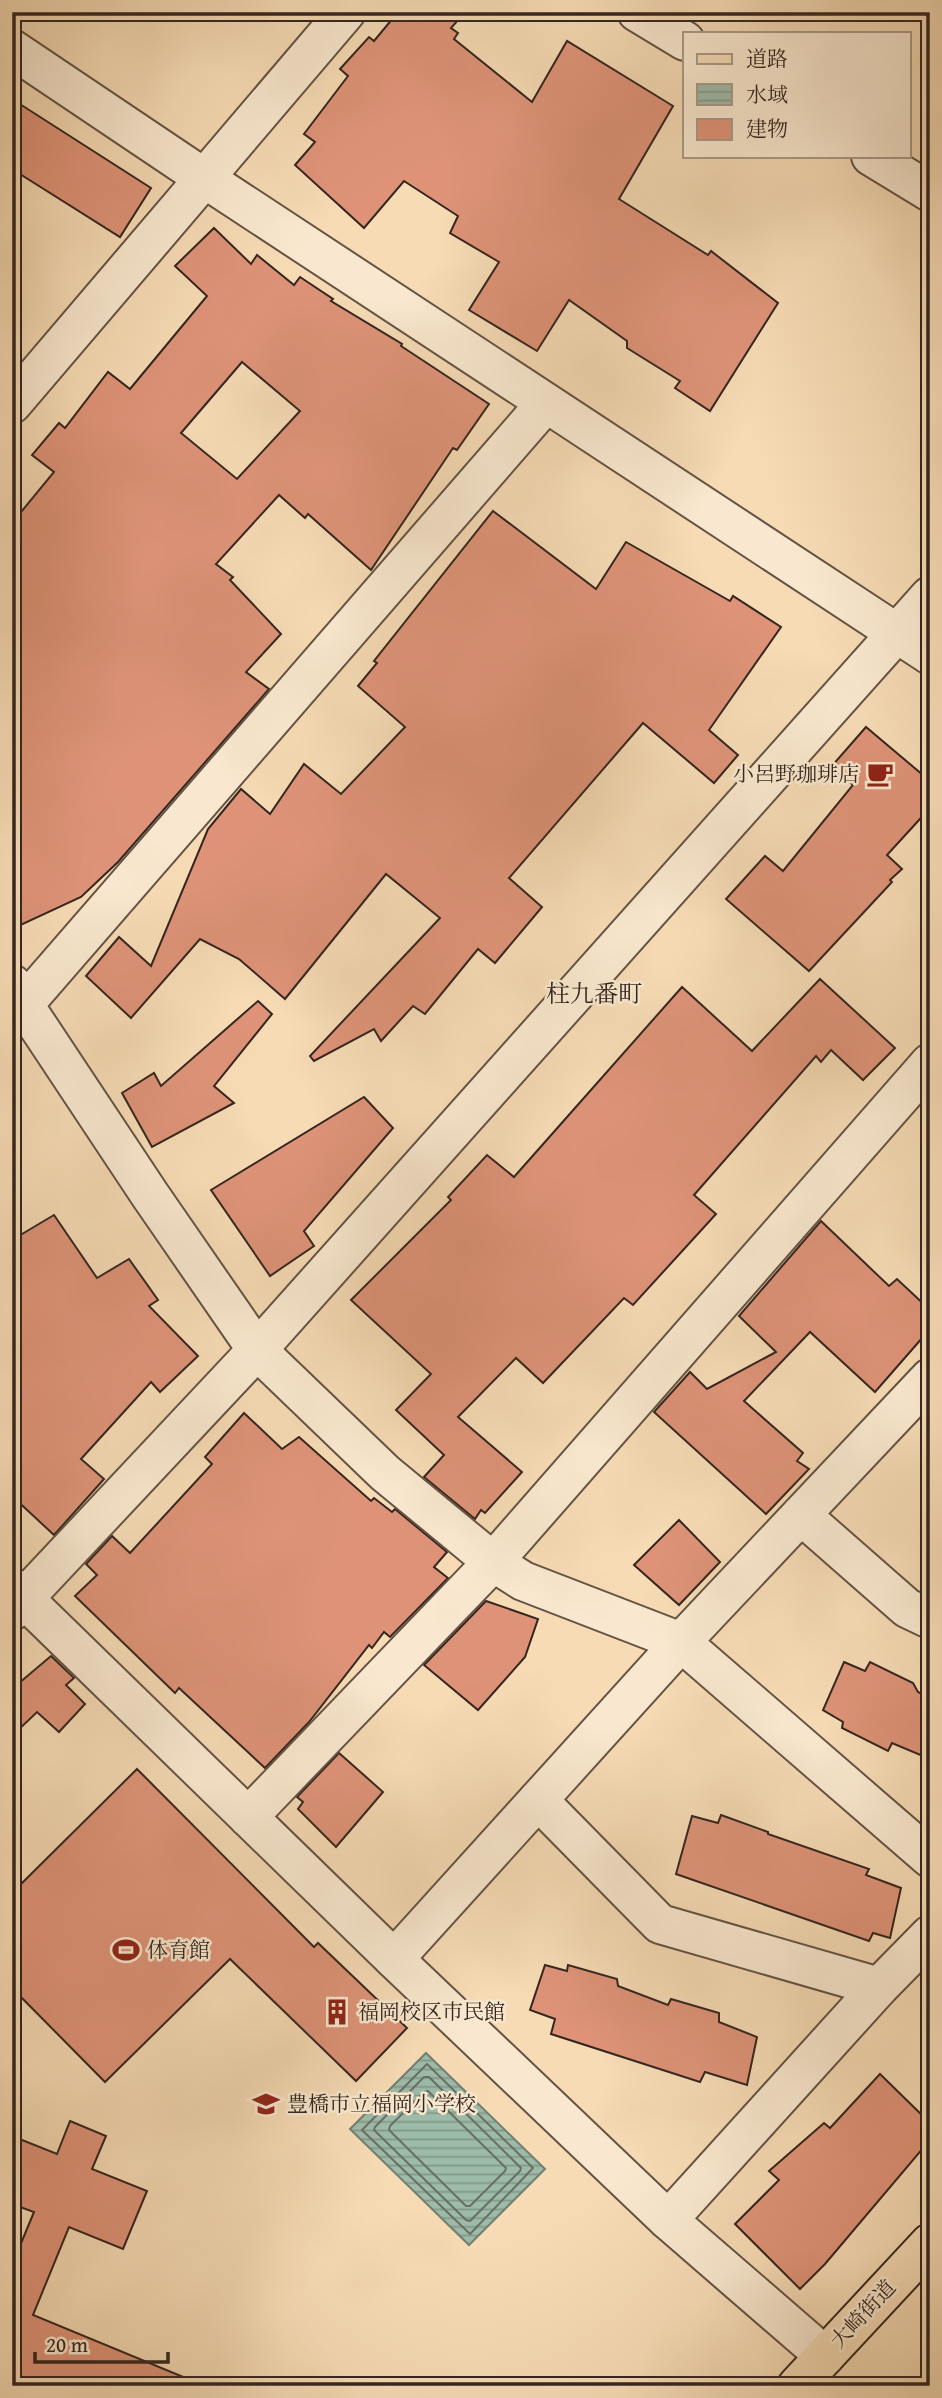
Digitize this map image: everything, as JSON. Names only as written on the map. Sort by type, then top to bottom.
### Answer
[{"type":"main road","name":"大崎街道","points":[[797,2386],[929,2246]]},
{"type":"street","points":[[12,404],[346,12]]},
{"type":"street","points":[[637,12],[683,40]]},
{"type":"street","points":[[12,50],[930,655]]},
{"type":"street","points":[[874,158],[930,191]]},
{"type":"street","points":[[546,403],[16,1002],[257,1350],[385,1473],[493,1562],[523,1581],[681,1642],[930,1858]]},
{"type":"street","points":[[824,2356],[668,2220],[16,1599],[257,1350],[930,596]]},
{"type":"street","points":[[248,1818],[493,1562],[930,1063]]},
{"type":"street","points":[[394,1959],[681,1642],[930,1378]]},
{"type":"street","points":[[801,1516],[907,1608],[930,1619]]},
{"type":"street","points":[[538,1800],[660,1924],[879,1987]]},
{"type":"street","points":[[668,2220],[879,1987],[930,1935]]},
{"type":"water","points":[[426,2053],[545,2169],[469,2245],[350,2129]]},
{"type":"building","points":[[398,12],[465,12],[451,28],[458,33],[454,39],[532,102],[567,41],[673,106],[619,199],[708,255],[711,251],[778,303],[710,411],[675,388],[680,381],[627,348],[627,341],[569,300],[537,351],[469,310],[499,262],[450,233],[458,216],[404,181],[364,228],[295,165],[315,142],[304,134],[348,76],[340,69],[369,37],[374,41]]},
{"type":"building","points":[[12,99],[151,188],[120,237],[12,169]]},
{"type":"building","points":[[214,228],[251,264],[257,255],[294,285],[300,277],[333,299],[331,301],[402,344],[401,346],[489,404],[457,450],[453,448],[371,570],[308,514],[305,518],[279,495],[216,564],[233,577],[230,580],[281,634],[246,672],[269,689],[118,862],[81,897],[12,929],[12,523],[54,472],[32,455],[59,423],[65,428],[108,372],[130,389],[207,296],[175,266]],"holes":[[[242,362],[300,411],[237,479],[181,433]]]},
{"type":"building","points":[[493,511],[596,589],[626,542],[730,601],[733,596],[781,627],[709,730],[738,755],[714,783],[643,723],[509,878],[542,907],[495,963],[478,949],[425,1014],[413,1006],[381,1041],[374,1029],[314,1061],[310,1056],[440,918],[386,874],[285,999],[239,959],[200,939],[131,1018],[86,976],[119,937],[151,966],[208,829],[241,789],[270,814],[304,764],[341,794],[405,727],[358,686],[377,663],[374,661]]},
{"type":"building","points":[[866,727],[930,781],[930,808],[887,855],[902,869],[809,971],[726,899],[765,856],[783,871],[853,785],[831,767]]},
{"type":"building","points":[[820,979],[895,1048],[863,1080],[831,1050],[821,1062],[816,1056],[694,1195],[716,1214],[633,1305],[624,1298],[543,1383],[516,1358],[458,1417],[522,1472],[485,1513],[481,1510],[475,1519],[424,1477],[444,1455],[396,1410],[431,1374],[351,1300],[451,1200],[448,1197],[487,1155],[514,1177],[682,987],[752,1051]]},
{"type":"building","points":[[258,1001],[272,1014],[214,1086],[234,1103],[152,1147],[122,1093],[154,1073],[161,1086]]},
{"type":"building","points":[[364,1097],[393,1128],[304,1231],[314,1246],[270,1276],[211,1190]]},
{"type":"building","points":[[54,1215],[97,1278],[129,1259],[158,1300],[149,1306],[198,1356],[160,1392],[151,1382],[81,1459],[104,1479],[54,1535],[12,1496],[12,1240]]},
{"type":"building","points":[[821,1221],[889,1286],[897,1279],[930,1310],[930,1329],[875,1392],[810,1332],[744,1401],[803,1453],[797,1461],[809,1469],[766,1514],[654,1412],[690,1372],[707,1389],[776,1352],[739,1316]]},
{"type":"building","points":[[244,1413],[282,1449],[299,1437],[371,1501],[374,1498],[392,1512],[395,1509],[447,1552],[434,1567],[448,1578],[390,1637],[384,1632],[372,1648],[369,1645],[309,1722],[265,1768],[179,1688],[175,1693],[75,1596],[97,1575],[86,1564],[112,1536],[130,1553],[212,1464],[205,1457]]},
{"type":"building","points":[[679,1520],[720,1562],[679,1605],[634,1565]]},
{"type":"building","points":[[486,1601],[538,1619],[525,1657],[478,1710],[424,1665]]},
{"type":"building","points":[[51,1656],[74,1678],[66,1685],[85,1704],[59,1732],[37,1712],[12,1736],[12,1689]]},
{"type":"building","points":[[844,1662],[865,1671],[870,1662],[913,1683],[918,1692],[930,1698],[930,1759],[892,1743],[888,1751],[842,1728],[843,1722],[823,1710]]},
{"type":"building","points":[[339,1753],[383,1792],[336,1847],[298,1809],[303,1802],[297,1797]]},
{"type":"building","name":"体育館","points":[[137,1769],[314,1947],[318,1943],[407,2028],[356,2081],[230,1959],[105,2082],[12,1988],[12,1893]]},
{"type":"building","points":[[721,1815],[869,1869],[866,1875],[901,1888],[890,1938],[873,1933],[869,1941],[676,1874],[692,1816],[718,1823]]},
{"type":"building","points":[[545,1965],[567,1971],[568,1965],[617,1979],[618,1986],[668,2005],[671,1999],[719,2013],[719,2022],[757,2037],[747,2085],[705,2072],[700,2082],[551,2034],[555,2019],[530,2010]]},
{"type":"building","points":[[880,2074],[930,2123],[930,2140],[825,2264],[800,2289],[735,2224],[779,2180],[769,2171],[824,2123],[830,2128]]},
{"type":"building","points":[[70,2121],[106,2136],[92,2169],[147,2191],[123,2249],[69,2227],[33,2315],[205,2386],[12,2386],[12,2265],[34,2212],[12,2204],[12,2136],[57,2154]]},
{"type":"place","name":"小呂野珈琲店","points":[[880,774]]},
{"type":"place","name":"体育館","points":[[126,1950]]},
{"type":"place","name":"福岡校区市民館","points":[[337,2012]]},
{"type":"place","name":"豊橋市立福岡小学校","points":[[266,2104]]},
{"type":"district","name":"柱九番町","points":[[594,994]]}]
